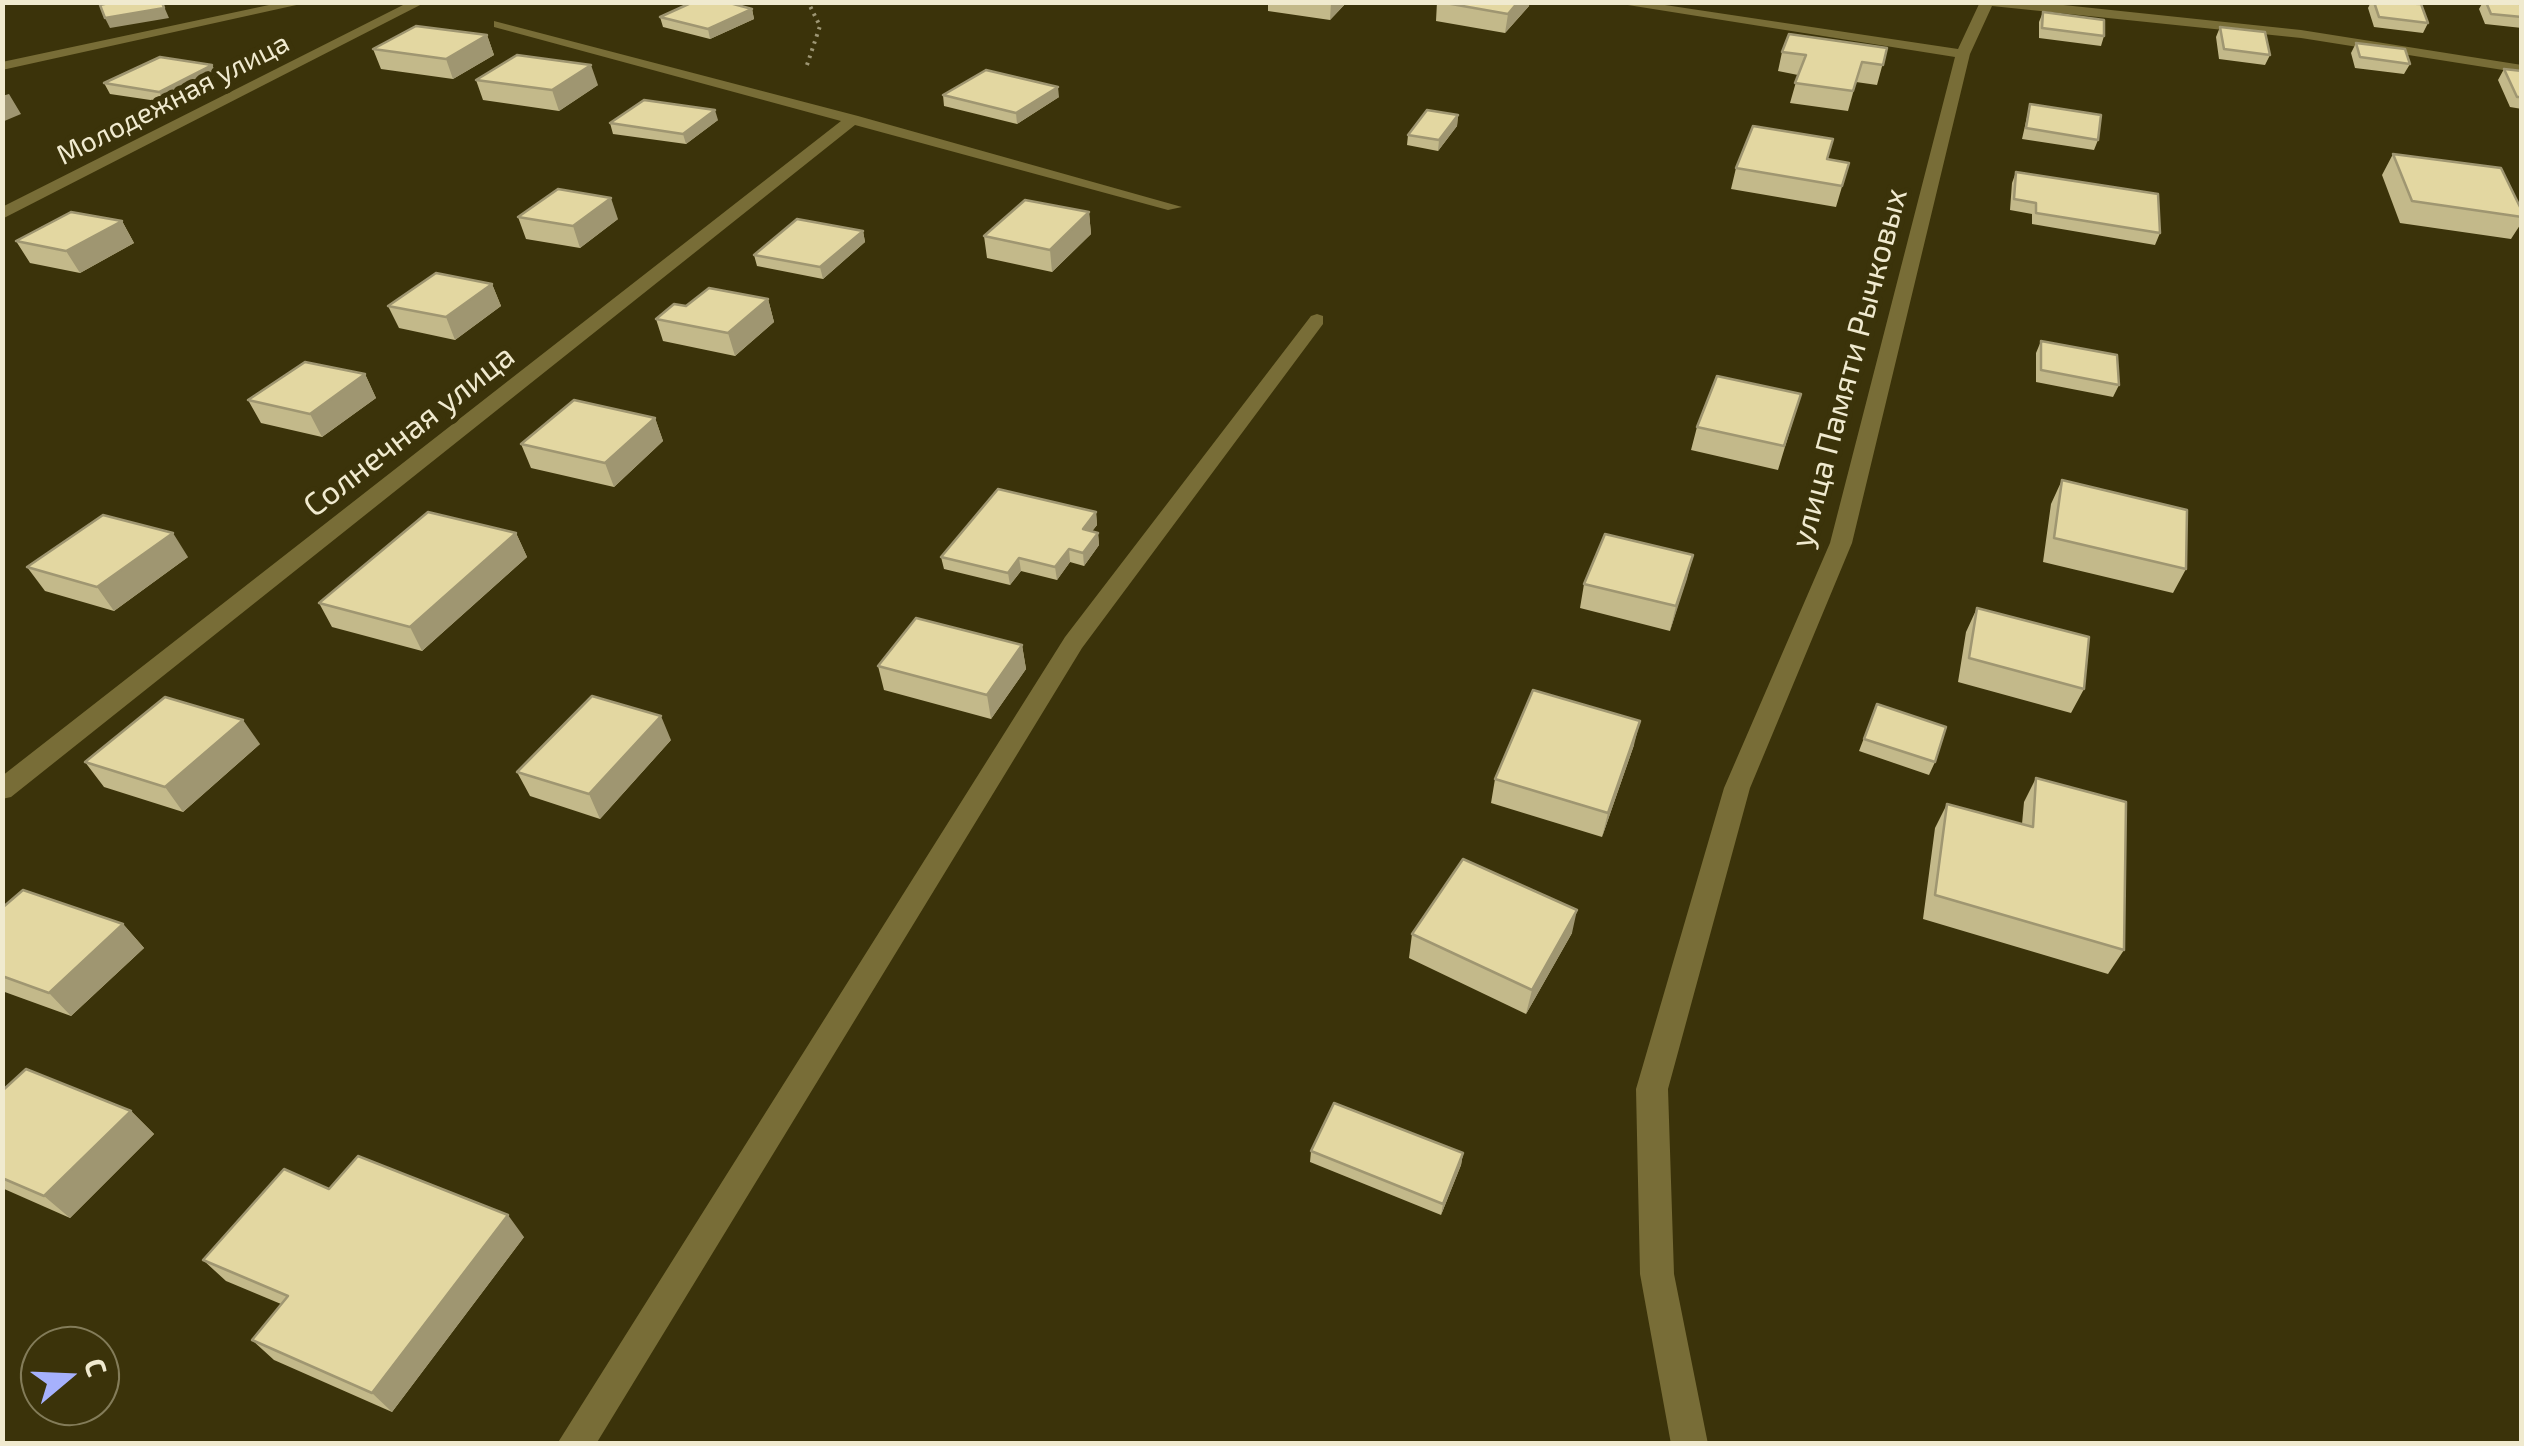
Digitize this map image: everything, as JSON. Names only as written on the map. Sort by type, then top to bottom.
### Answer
[{"type":"street","points":[[2,66],[304,2]]},
{"type":"street","name":"Молодежная улица","points":[[2,214],[420,2]]},
{"type":"street","points":[[1615,2],[1963,54]]},
{"type":"street","points":[[1989,2],[2300,34],[2522,70]]},
{"type":"street","name":"улица Памяти Рычковых","points":[[1690,1444],[1657,1274],[1652,1089],[1737,788],[1841,543],[1963,54],[1989,2]]},
{"type":"street","points":[[499,24],[1174,207]]},
{"type":"street","name":"Солнечная улица","points":[[2,790],[853,118]]},
{"type":"street","points":[[575,1444],[1072,643],[1317,320]]},
{"type":"building","points":[[162,2],[164,8],[105,18],[100,5]]},
{"type":"building","points":[[693,2],[726,2],[752,9],[708,29],[660,17]]},
{"type":"building","points":[[1440,2],[1518,2],[1508,14]]},
{"type":"building","points":[[2374,2],[2421,4],[2428,23],[2379,17]]},
{"type":"building","points":[[2486,2],[2522,4],[2522,17],[2491,14]]},
{"type":"building","points":[[2043,12],[2104,20],[2104,36],[2042,28]]},
{"type":"building","points":[[416,26],[487,35],[446,59],[373,49]]},
{"type":"building","points":[[2220,27],[2265,32],[2270,55],[2224,49]]},
{"type":"building","points":[[1789,34],[1887,48],[1883,65],[1862,62],[1853,91],[1795,83],[1806,55],[1782,52]]},
{"type":"building","points":[[2356,43],[2405,49],[2410,64],[2360,57]]},
{"type":"building","points":[[517,55],[591,65],[552,90],[476,80]]},
{"type":"building","points":[[160,57],[212,65],[159,92],[104,83]]},
{"type":"building","points":[[2504,69],[2522,71],[2522,97],[2517,97]]},
{"type":"building","points":[[986,70],[1058,87],[1016,113],[943,95]]},
{"type":"building","points":[[644,100],[715,110],[683,134],[610,123]]},
{"type":"building","points":[[2030,104],[2101,115],[2098,140],[2026,128]]},
{"type":"building","points":[[1427,110],[1458,115],[1439,140],[1408,135]]},
{"type":"building","points":[[1753,126],[1833,139],[1827,159],[1849,163],[1842,186],[1736,168]]},
{"type":"building","points":[[2393,154],[2501,168],[2522,217],[2412,201]]},
{"type":"building","points":[[2016,172],[2158,194],[2160,233],[2036,213],[2036,203],[2014,199]]},
{"type":"building","points":[[558,189],[611,198],[573,226],[518,217]]},
{"type":"building","points":[[1025,200],[1089,212],[1050,250],[984,236]]},
{"type":"building","points":[[71,212],[122,221],[66,251],[16,241]]},
{"type":"building","points":[[797,219],[863,231],[820,267],[754,255]]},
{"type":"building","points":[[436,273],[492,284],[446,317],[388,306]]},
{"type":"building","points":[[709,288],[768,299],[728,333],[656,319],[674,304],[686,306]]},
{"type":"building","points":[[2041,341],[2117,355],[2119,385],[2041,370]]},
{"type":"building","points":[[305,362],[365,374],[310,414],[248,400]]},
{"type":"building","points":[[1717,376],[1801,394],[1784,446],[1697,427]]},
{"type":"building","points":[[574,400],[655,418],[605,463],[521,444]]},
{"type":"building","points":[[2062,480],[2187,510],[2186,569],[2054,538]]},
{"type":"building","points":[[998,489],[1096,512],[1083,529],[1098,533],[1083,553],[1069,549],[1055,567],[1019,558],[1008,573],[941,557]]},
{"type":"building","points":[[428,512],[516,533],[410,627],[319,603]]},
{"type":"building","points":[[103,515],[173,533],[97,587],[27,567]]},
{"type":"building","points":[[1605,534],[1693,555],[1676,606],[1584,584]]},
{"type":"building","points":[[1977,608],[2089,637],[2084,689],[1969,658]]},
{"type":"building","points":[[916,618],[1022,645],[987,695],[878,666]]},
{"type":"building","points":[[1533,690],[1640,721],[1608,813],[1495,779]]},
{"type":"building","points":[[592,696],[661,716],[589,794],[517,772]]},
{"type":"building","points":[[165,697],[243,720],[165,787],[85,762]]},
{"type":"building","points":[[1877,704],[1946,727],[1935,762],[1864,739]]},
{"type":"building","points":[[2036,778],[2126,802],[2124,950],[1935,895],[1947,804],[2033,827]]},
{"type":"building","points":[[1463,859],[1577,910],[1532,990],[1412,934]]},
{"type":"building","points":[[23,890],[123,924],[49,993],[2,976],[2,908]]},
{"type":"building","points":[[26,1069],[131,1111],[44,1196],[2,1178],[2,1091]]},
{"type":"building","points":[[1334,1103],[1463,1153],[1443,1204],[1311,1151]]},
{"type":"building","points":[[358,1156],[508,1215],[372,1393],[252,1340],[288,1296],[203,1260],[284,1169],[329,1189]]}]
